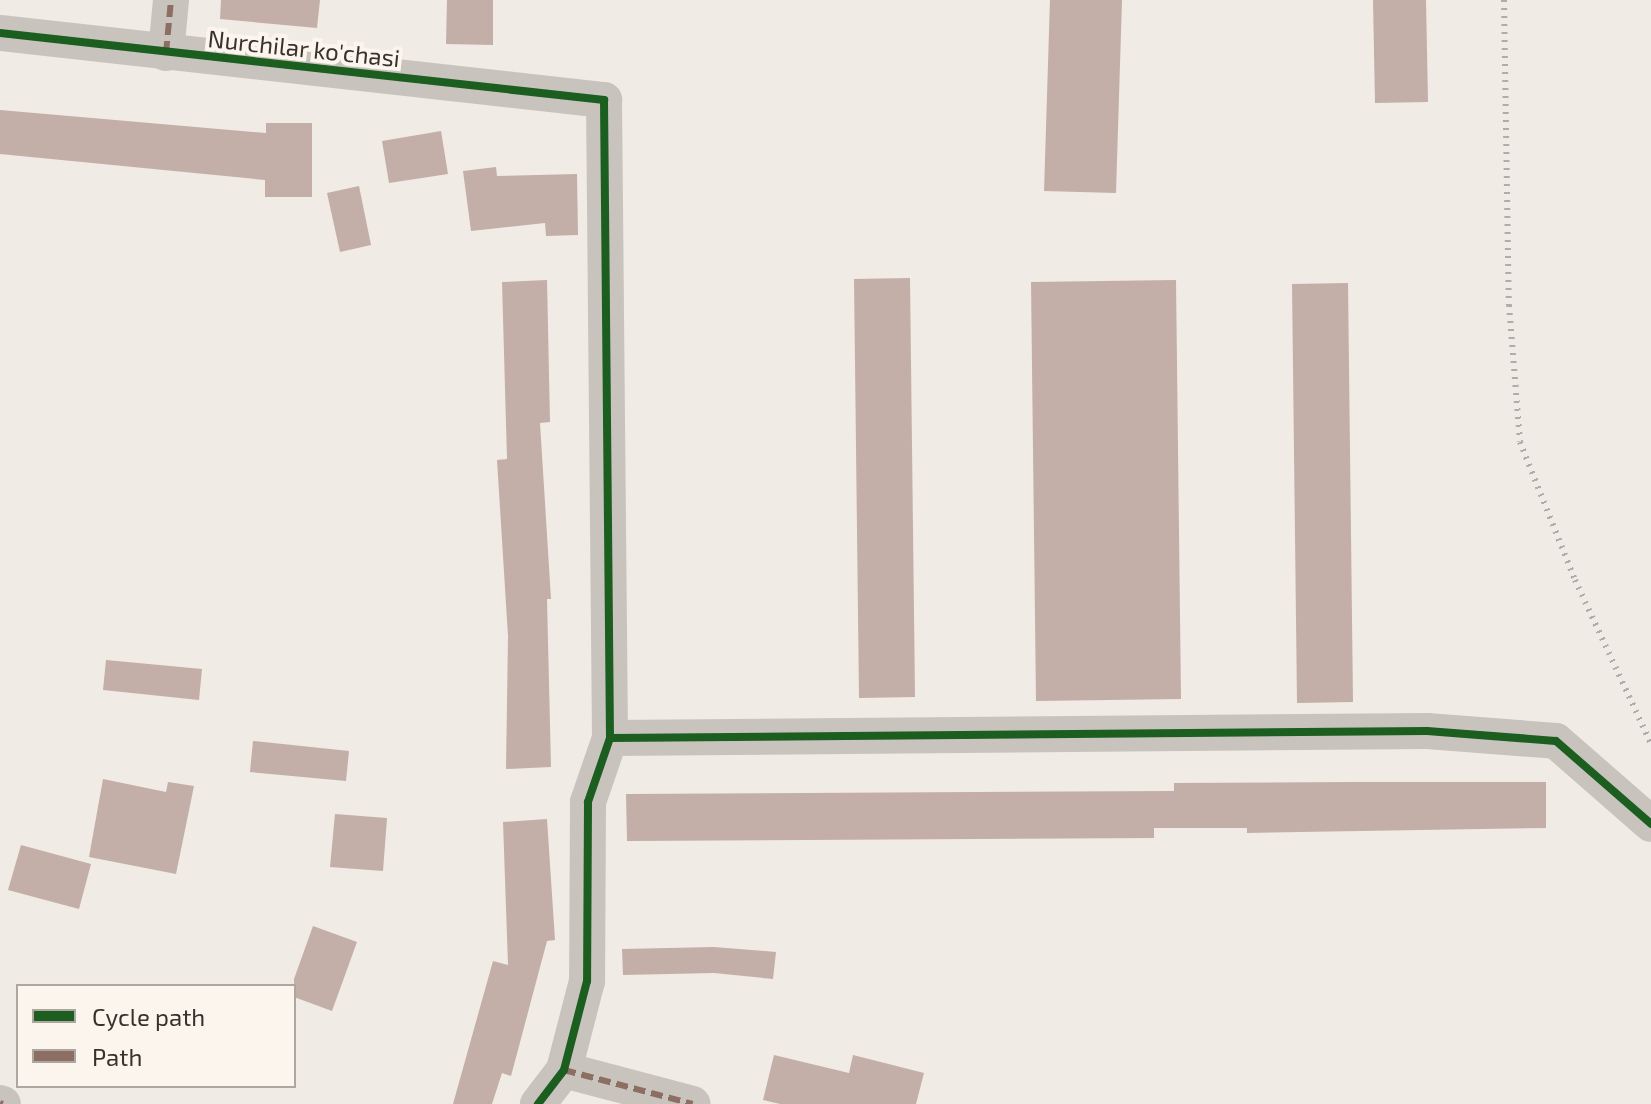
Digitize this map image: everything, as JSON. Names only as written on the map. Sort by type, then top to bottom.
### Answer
[{"type":"street","points":[[166,53],[171,0]]},
{"type":"street","name":"Nurchilar ko'chasi","points":[[0,33],[604,100],[610,738]]},
{"type":"street","points":[[538,1104],[564,1070],[587,981],[588,802],[610,738],[1427,731],[1556,741],[1651,824]]},
{"type":"street","points":[[564,1070],[693,1104]]},
{"type":"building","points":[[221,0],[320,0],[317,28],[220,19]]},
{"type":"building","points":[[447,0],[493,0],[493,45],[446,44]]},
{"type":"building","points":[[1050,0],[1122,0],[1116,193],[1044,191]]},
{"type":"building","points":[[1373,0],[1426,0],[1428,102],[1375,103]]},
{"type":"building","points":[[0,110],[266,133],[266,123],[312,123],[312,197],[265,197],[265,180],[0,154]]},
{"type":"building","points":[[441,131],[448,174],[389,183],[382,141]]},
{"type":"building","points":[[496,167],[497,176],[577,174],[578,235],[546,236],[545,223],[471,231],[463,171]]},
{"type":"building","points":[[359,186],[371,245],[340,252],[327,193]]},
{"type":"building","points":[[910,278],[915,697],[859,698],[854,279]]},
{"type":"building","points":[[547,280],[550,422],[540,423],[551,599],[547,599],[551,767],[506,769],[508,636],[497,460],[507,459],[502,282]]},
{"type":"building","points":[[1176,280],[1181,699],[1036,701],[1031,282]]},
{"type":"building","points":[[1348,283],[1353,702],[1297,703],[1292,284]]},
{"type":"building","points":[[106,660],[202,669],[199,700],[103,690]]},
{"type":"building","points":[[253,741],[349,751],[346,781],[250,772]]},
{"type":"building","points":[[103,779],[166,792],[168,782],[194,786],[176,874],[89,857]]},
{"type":"building","points":[[1546,782],[1546,828],[1247,833],[1247,828],[1154,828],[1154,838],[627,841],[626,794],[1174,791],[1174,783]]},
{"type":"building","points":[[335,814],[387,818],[383,871],[330,867]]},
{"type":"building","points":[[547,819],[555,940],[547,941],[511,1076],[502,1073],[492,1104],[453,1104],[493,961],[508,965],[503,822]]},
{"type":"building","points":[[21,845],[91,864],[79,909],[8,890]]},
{"type":"building","points":[[313,926],[357,942],[332,1011],[296,998],[294,979]]},
{"type":"building","points":[[714,947],[776,952],[773,979],[714,973],[623,975],[622,949]]},
{"type":"building","points":[[774,1055],[849,1073],[853,1055],[924,1073],[916,1104],[780,1104],[763,1100]]},
{"type":"railway","points":[[1504,0],[1509,305],[1520,442],[1575,580],[1651,744]]},
{"type":"marked path","points":[[166,53],[171,0]]},
{"type":"marked path","points":[[564,1070],[693,1104]]},
{"type":"cycle path","points":[[0,33],[604,100],[610,738],[588,802],[587,981],[564,1070],[538,1104]]},
{"type":"cycle path","points":[[610,738],[1427,731],[1556,741],[1651,824]]}]
